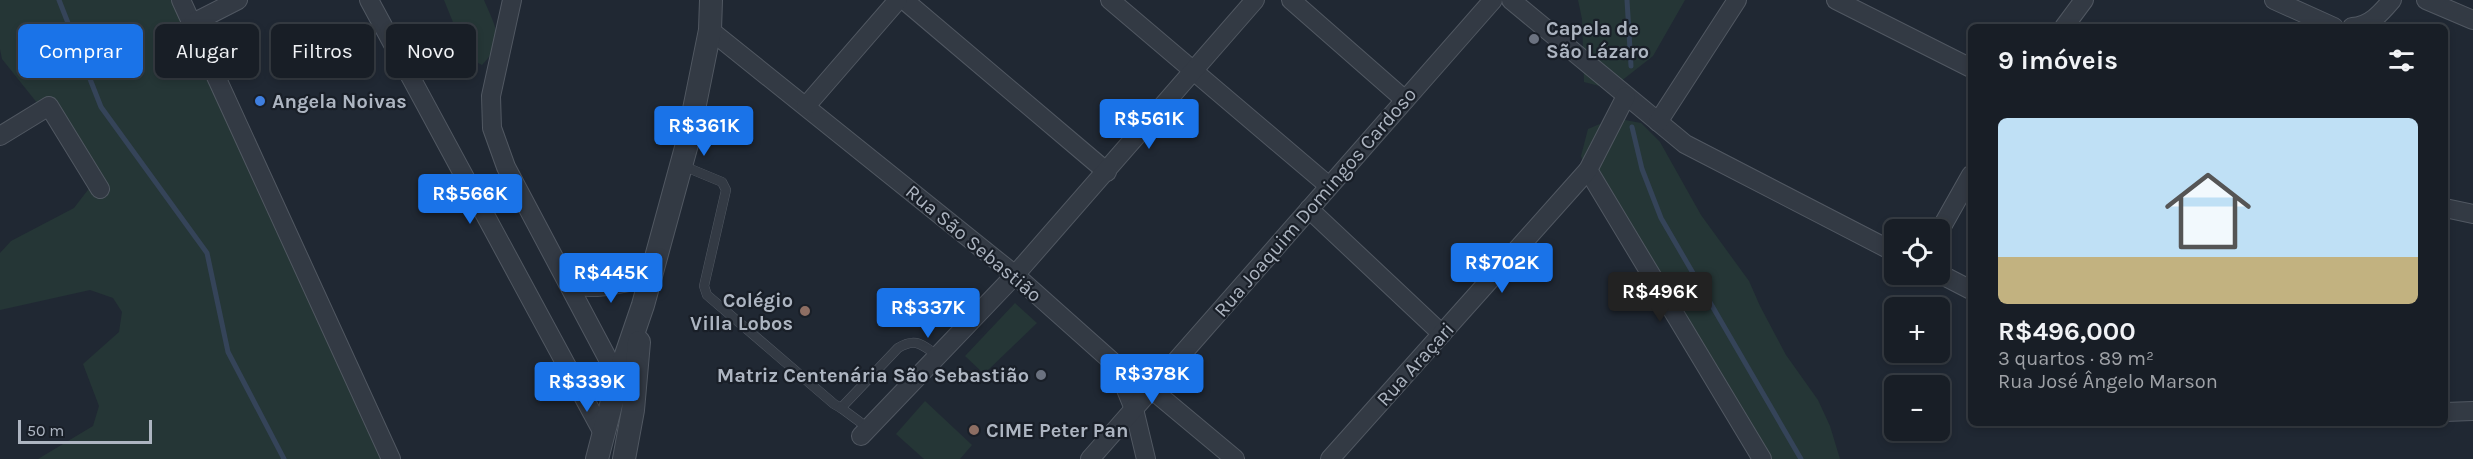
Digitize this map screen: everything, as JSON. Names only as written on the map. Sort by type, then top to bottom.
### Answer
[{"type":"street","points":[[181,0],[391,459]]},
{"type":"street","points":[[193,23],[238,0]]},
{"type":"street","points":[[369,0],[603,434]]},
{"type":"street","points":[[512,0],[491,96],[492,128],[506,167],[570,285],[633,411]]},
{"type":"street","points":[[597,459],[618,378],[643,305],[681,165],[710,30],[711,0]]},
{"type":"street","points":[[806,106],[898,0]]},
{"type":"street","points":[[904,0],[1107,172]]},
{"type":"street","points":[[1110,0],[1329,186]]},
{"type":"street","points":[[865,432],[1015,275],[1107,172],[1254,0]]},
{"type":"street","points":[[1291,0],[1406,100]]},
{"type":"street","name":"Rua Joaquim Domingos Cardoso","points":[[1090,459],[1493,0]]},
{"type":"street","points":[[1511,0],[1685,144],[1884,247]]},
{"type":"street","points":[[1658,122],[1737,0]]},
{"type":"street","points":[[2066,24],[2084,0]]},
{"type":"street","points":[[2274,0],[2327,24]]},
{"type":"street","points":[[2364,24],[2380,14],[2392,0]]},
{"type":"street","points":[[2426,0],[2473,20]]},
{"type":"street","points":[[1846,2],[1968,66]]},
{"type":"street","name":"Rua São Sebastião","points":[[710,30],[1015,275],[1116,365],[1150,388],[1235,459]]},
{"type":"street","name":"Rua Araçari","points":[[1330,459],[1588,170],[1626,96]]},
{"type":"street","points":[[0,136],[49,106],[100,189]]},
{"type":"street","points":[[1588,170],[1762,459]]},
{"type":"street","points":[[1946,219],[1968,179]]},
{"type":"street","points":[[1309,209],[1442,334]]},
{"type":"street","points":[[2448,209],[2473,214]]},
{"type":"street","points":[[570,285],[586,288],[608,287],[651,277]]},
{"type":"street","points":[[1950,279],[1968,288]]},
{"type":"street","points":[[624,459],[633,411],[643,305]]},
{"type":"street","points":[[1116,365],[1134,409],[1146,459]]},
{"type":"street","points":[[2448,412],[2473,411]]},
{"type":"lane","points":[[681,165],[722,182],[726,190],[704,286],[707,296],[841,408],[865,432]]},
{"type":"lane","points":[[841,408],[898,348],[907,342],[918,343],[937,355]]},
{"type":"shaded area","points":[[0,0],[181,0],[192,24],[155,24],[155,78],[217,78],[390,459],[38,459],[93,426],[99,406],[83,364],[119,332],[122,312],[113,298],[90,290],[0,310],[0,253],[11,241],[74,208],[97,178],[2,59]]},
{"type":"shaded area","points":[[444,0],[484,0],[497,34],[494,48],[482,65],[476,62],[476,24],[454,24]]},
{"type":"shaded area","points":[[1578,0],[1685,0],[1653,56],[1611,89],[1584,82],[1582,19]]},
{"type":"shaded area","points":[[1614,118],[1641,123],[1660,142],[1701,215],[1749,281],[1786,355],[1818,400],[1830,426],[1840,459],[1753,459],[1590,182],[1581,156],[1588,129]]},
{"type":"shaded area","points":[[1015,303],[1037,323],[984,374],[965,356]]},
{"type":"shaded area","points":[[925,401],[972,445],[960,459],[924,459],[896,434]]},
{"type":"waterway","points":[[59,0],[101,107],[207,253],[228,352],[284,459]]},
{"type":"waterway","points":[[1627,0],[1631,66]]},
{"type":"waterway","points":[[1632,127],[1642,169],[1661,218],[1801,459]]},
{"type":"place","name":"Capela de São Lázaro","points":[[1534,39]]},
{"type":"place","name":"Angela Noivas","points":[[260,101]]},
{"type":"place","name":"Colégio Villa Lobos","points":[[805,311]]},
{"type":"place","name":"Matriz Centenária São Sebastião","points":[[1041,375]]},
{"type":"place","name":"CIME Peter Pan","points":[[974,430]]}]
